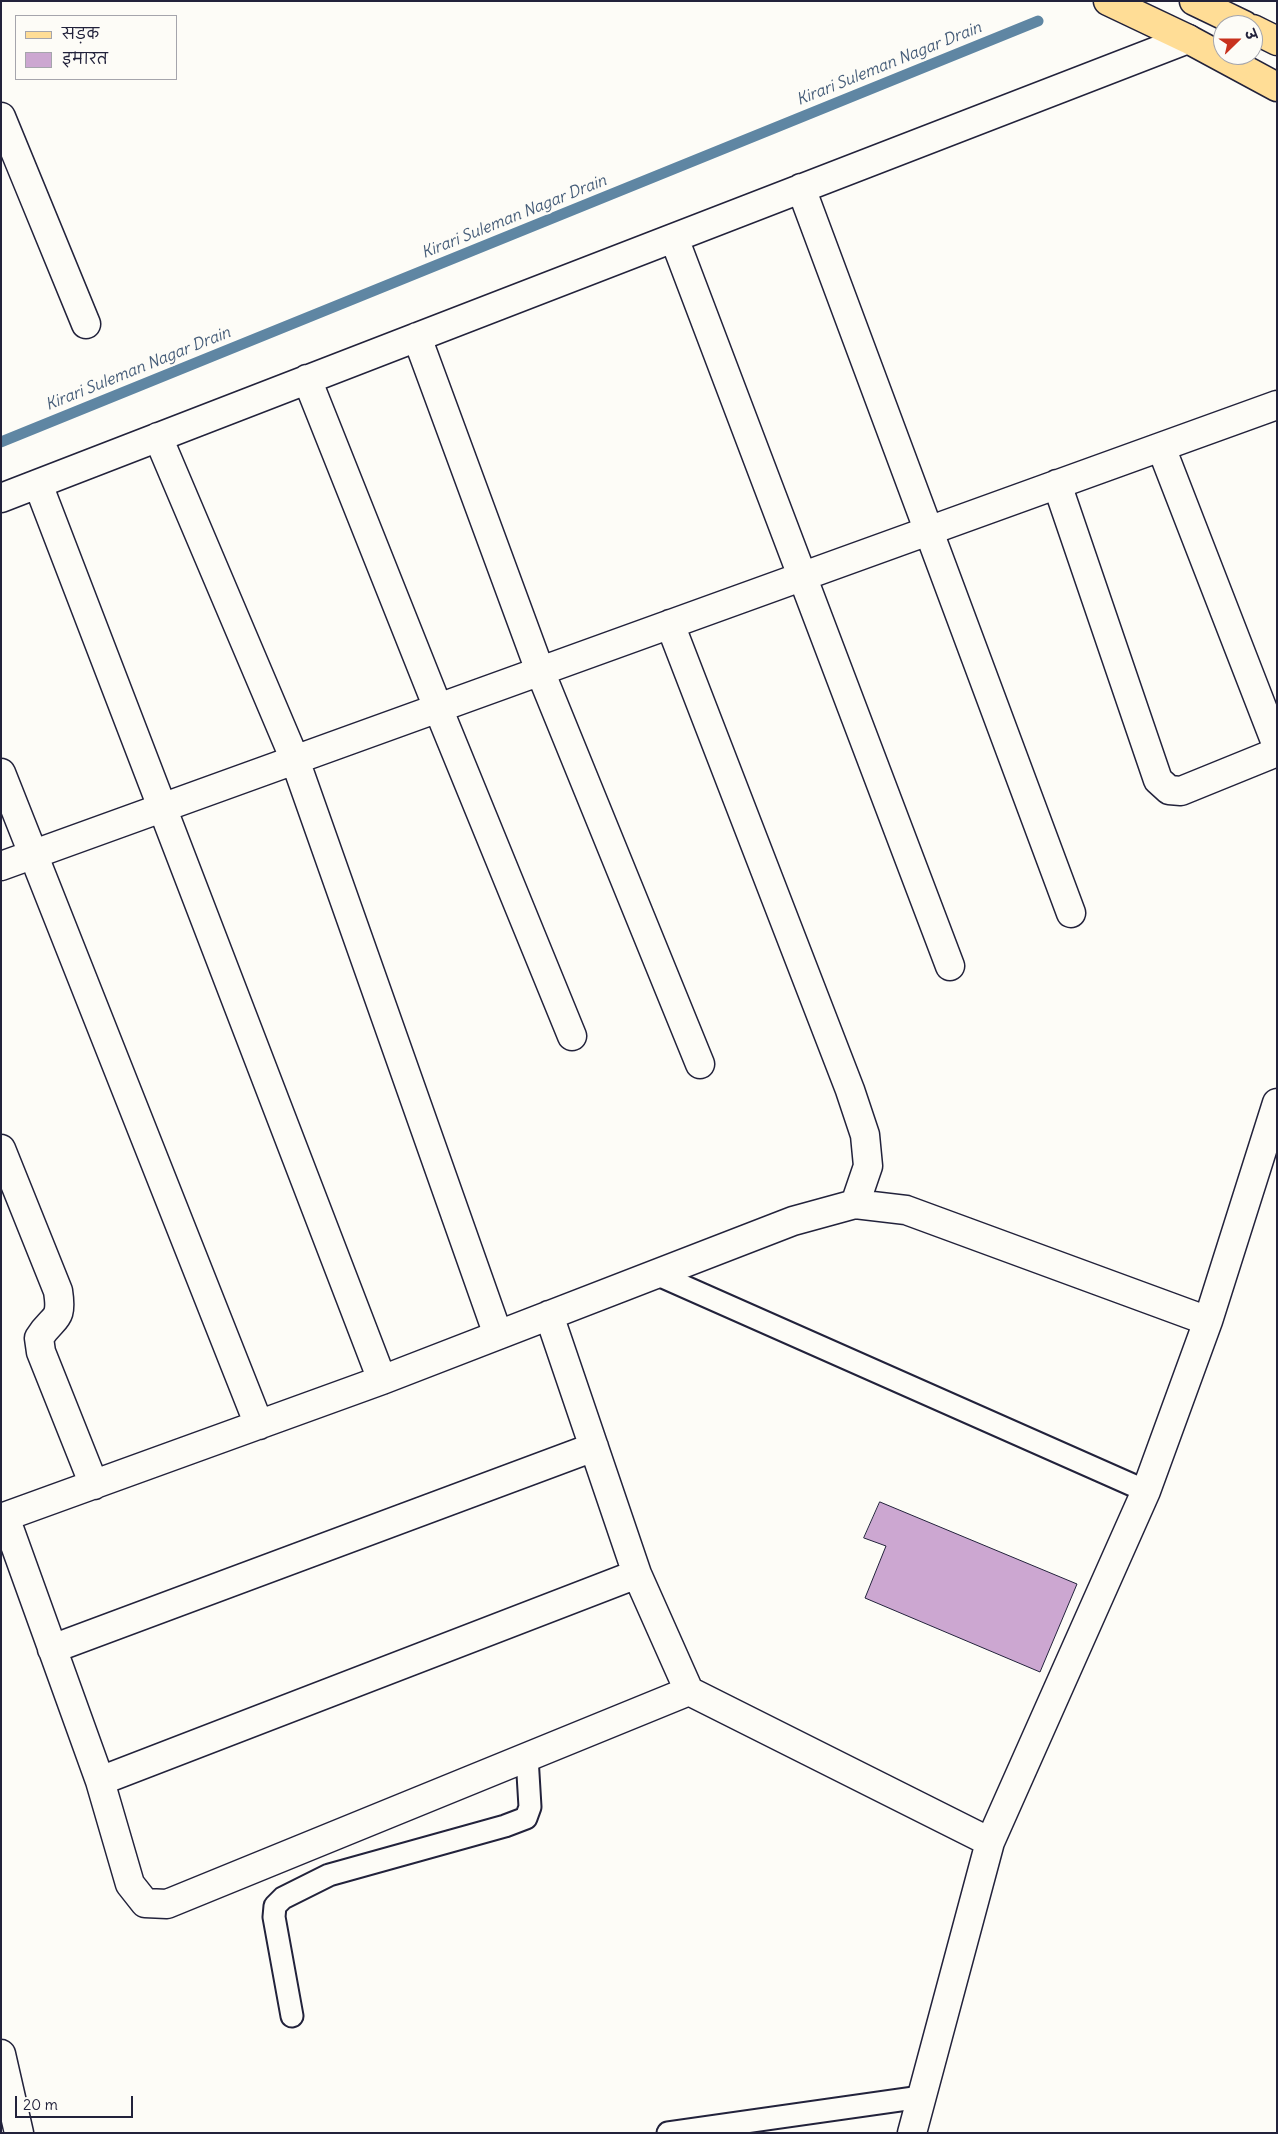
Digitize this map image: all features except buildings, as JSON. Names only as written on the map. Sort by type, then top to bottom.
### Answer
[{"type":"main road","points":[[1108,1],[1188,39],[1277,87]]},
{"type":"main road","points":[[1194,1],[1223,15]]},
{"type":"main road","points":[[1263,34],[1277,41]]},
{"type":"street","points":[[1,498],[1188,39]]},
{"type":"street","points":[[1,117],[86,324]]},
{"type":"street","points":[[801,188],[927,531],[1071,912]]},
{"type":"street","points":[[674,238],[950,966]]},
{"type":"street","points":[[417,337],[540,671],[700,1064]]},
{"type":"street","points":[[307,379],[438,708],[572,1036]]},
{"type":"street","points":[[1,866],[1277,405]]},
{"type":"street","points":[[158,437],[295,760],[498,1334]]},
{"type":"street","points":[[1161,447],[1277,746]]},
{"type":"street","points":[[38,484],[382,1380]]},
{"type":"street","points":[[1057,484],[1158,780],[1169,790],[1181,791],[1277,752]]},
{"type":"street","points":[[670,624],[850,1090],[862,1126],[868,1166],[855,1204]]},
{"type":"street","points":[[1,773],[259,1425]]},
{"type":"street","points":[[912,2133],[990,1842],[1146,1491],[1208,1321],[1275,1115]]},
{"type":"street","points":[[1,1149],[58,1291],[61,1308],[55,1321],[44,1329],[39,1338],[41,1352],[94,1485]]},
{"type":"street","points":[[689,1691],[167,1904],[145,1903],[130,1884],[100,1780],[3,1518],[382,1380],[793,1221],[855,1204],[906,1210],[1208,1321]]},
{"type":"street","points":[[549,1315],[637,1574],[689,1691],[990,1842]]},
{"type":"street","points":[[52,1649],[594,1447]]},
{"type":"street","points":[[100,1780],[637,1574]]},
{"type":"street","points":[[1,2054],[19,2133]]},
{"type":"lane","points":[[656,1274],[1146,1491]]},
{"type":"lane","points":[[292,2016],[274,1917],[276,1906],[283,1898],[329,1875],[504,1826],[526,1818],[530,1807],[527,1758]]},
{"type":"lane","points":[[668,2133],[921,2098]]},
{"type":"waterway","name":"Kirari Suleman Nagar Drain","points":[[1,442],[1038,21]]}]
